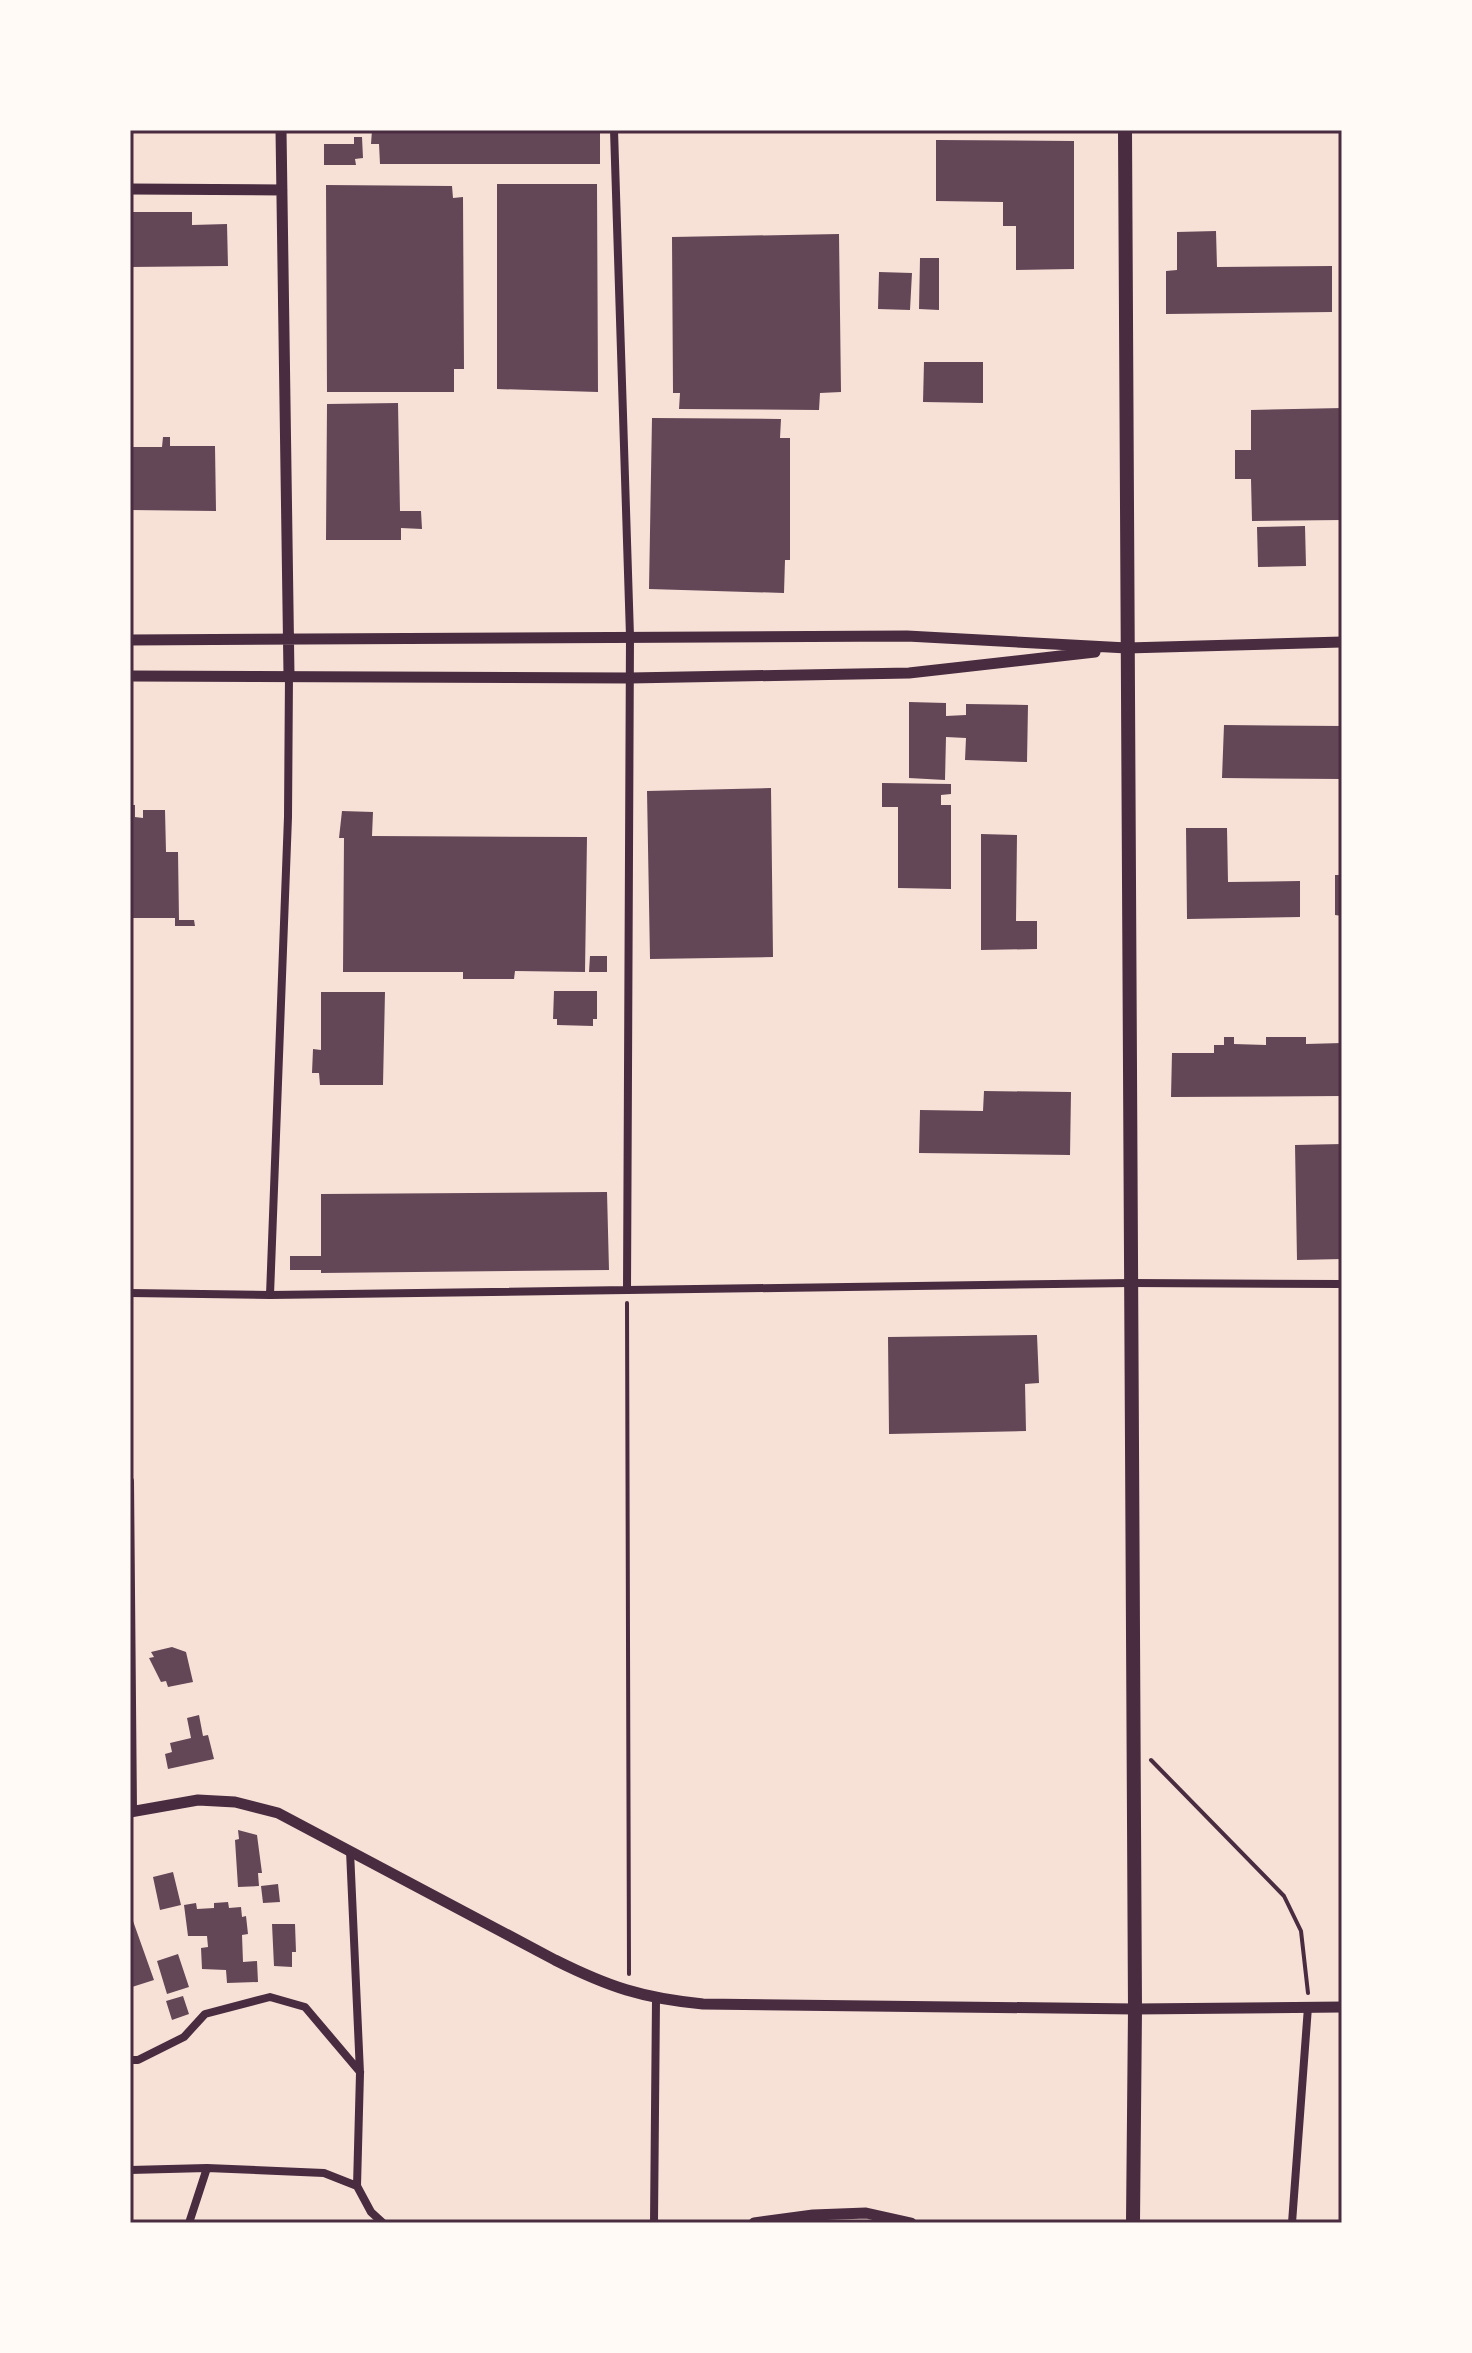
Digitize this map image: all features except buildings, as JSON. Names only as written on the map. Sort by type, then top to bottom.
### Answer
[{"type":"main road","points":[[1125,130],[1135,2009],[1133,2223]]},
{"type":"street","points":[[270,1295],[288,817],[290,638],[281,130]]},
{"type":"street","points":[[614,130],[630,636],[627,1290]]},
{"type":"street","points":[[130,189],[282,190]]},
{"type":"street","points":[[130,640],[907,636],[1127,648],[1342,642]]},
{"type":"street","points":[[130,676],[630,678],[909,673],[1127,648]]},
{"type":"street","points":[[130,1293],[270,1295],[1131,1283],[1342,1284]]},
{"type":"street","points":[[130,1481],[132,1811],[198,1800],[235,1802],[278,1813],[593,1980],[656,1999],[703,2004],[1135,2009],[1342,2007]]},
{"type":"street","points":[[350,1851],[360,2073],[357,2186],[371,2212],[383,2223]]},
{"type":"street","points":[[130,2060],[138,2060],[184,2037],[205,2014],[270,1997],[305,2007],[360,2073]]},
{"type":"street","points":[[654,2223],[656,1999]]},
{"type":"street","points":[[1292,2223],[1308,2007]]},
{"type":"street","points":[[130,2170],[207,2168],[324,2173],[357,2186]]},
{"type":"street","points":[[189,2223],[207,2168]]},
{"type":"street","points":[[754,2223],[813,2215],[866,2213],[911,2223]]},
{"type":"path","points":[[627,1290],[629,1992]]},
{"type":"path","points":[[1134,1758],[1150,1758],[1284,1896],[1301,1931],[1308,2007]]}]
